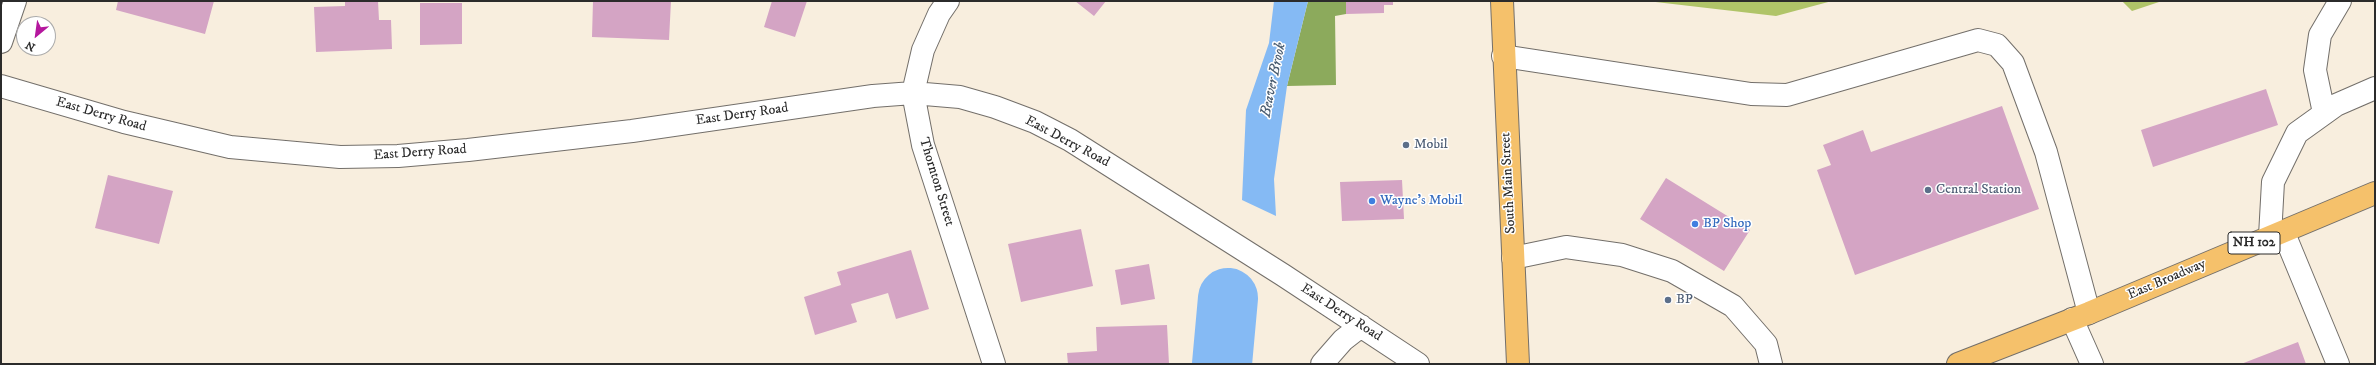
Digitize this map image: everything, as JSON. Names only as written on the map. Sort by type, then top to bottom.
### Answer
[{"type":"main road","name":"South Main Street","points":[[1502,1],[1503,56],[1518,364]]},
{"type":"main road","name":"East Broadway","points":[[1958,364],[2080,316],[2375,193]]},
{"type":"street","points":[[1,42],[15,1]]},
{"type":"street","name":"Thornton Street","points":[[948,1],[939,14],[922,50],[913,93],[923,145],[994,364]]},
{"type":"street","points":[[2324,113],[2315,70],[2320,35],[2340,1]]},
{"type":"street","points":[[1503,56],[1751,94],[1787,95],[1978,40],[1997,45],[2013,62],[2046,152],[2080,316],[2092,364]]},
{"type":"street","name":"East Derry Road","points":[[1,86],[124,122],[230,147],[340,157],[398,156],[468,150],[632,131],[873,96],[913,93],[960,97],[995,107],[1035,122],[1063,137],[1114,167],[1418,364]]},
{"type":"street","points":[[2338,364],[2277,233],[2273,182],[2297,133],[2336,104],[2375,88]]},
{"type":"street","points":[[1513,258],[1566,247],[1622,255],[1672,271],[1733,306],[1766,344],[1771,364]]},
{"type":"street","points":[[1322,364],[1343,340],[1361,326]]},
{"type":"green space","points":[[1308,1],[1346,1],[1346,14],[1335,16],[1336,85],[1287,86]]},
{"type":"green space","points":[[1647,1],[1832,1],[1776,16]]},
{"type":"green space","points":[[2122,1],[2162,1],[2132,11]]},
{"type":"water","points":[[1274,1],[1308,1],[1287,86],[1274,179],[1276,216],[1242,200],[1246,110],[1269,43]]},
{"type":"building","points":[[118,1],[214,1],[205,34],[116,10]]},
{"type":"building","points":[[345,1],[378,1],[379,20],[391,20],[392,49],[316,52],[314,7],[345,6]]},
{"type":"building","points":[[593,1],[671,1],[669,40],[592,37]]},
{"type":"building","points":[[772,1],[807,1],[795,37],[764,27]]},
{"type":"building","points":[[1075,1],[1106,1],[1094,16]]},
{"type":"building","points":[[1346,1],[1393,1],[1393,5],[1384,5],[1384,13],[1346,14]]},
{"type":"building","points":[[420,3],[462,3],[462,44],[420,45]]},
{"type":"building","points":[[2266,89],[2278,125],[2153,167],[2141,130]]},
{"type":"building","name":"Central Station","points":[[2002,106],[2039,209],[1855,275],[1817,170],[1831,165],[1823,145],[1863,130],[1871,152]]},
{"type":"building","points":[[108,175],[173,191],[159,244],[95,228]]},
{"type":"building","name":"BP Shop","points":[[1666,178],[1750,230],[1724,271],[1640,219]]},
{"type":"building","name":"Wayne's Mobil","points":[[1402,180],[1404,219],[1342,221],[1340,182]]},
{"type":"building","points":[[1081,229],[1093,286],[1021,302],[1008,244]]},
{"type":"building","points":[[911,250],[929,309],[896,319],[888,293],[851,304],[857,322],[815,335],[804,297],[841,285],[837,272]]},
{"type":"building","points":[[1149,264],[1155,299],[1121,305],[1115,270]]},
{"type":"building","points":[[1167,325],[1169,364],[1068,364],[1067,353],[1097,351],[1096,327]]},
{"type":"building","points":[[2298,342],[2306,364],[2241,364]]},
{"type":"waterway","name":"Beaver Brook","points":[[1222,364],[1228,298]]},
{"type":"place","name":"Mobil","points":[[1406,145]]},
{"type":"place","name":"Central Station","points":[[1928,190]]},
{"type":"place","name":"Wayne's Mobil","points":[[1372,201]]},
{"type":"place","name":"BP Shop","points":[[1695,224]]},
{"type":"place","name":"BP","points":[[1668,300]]}]
